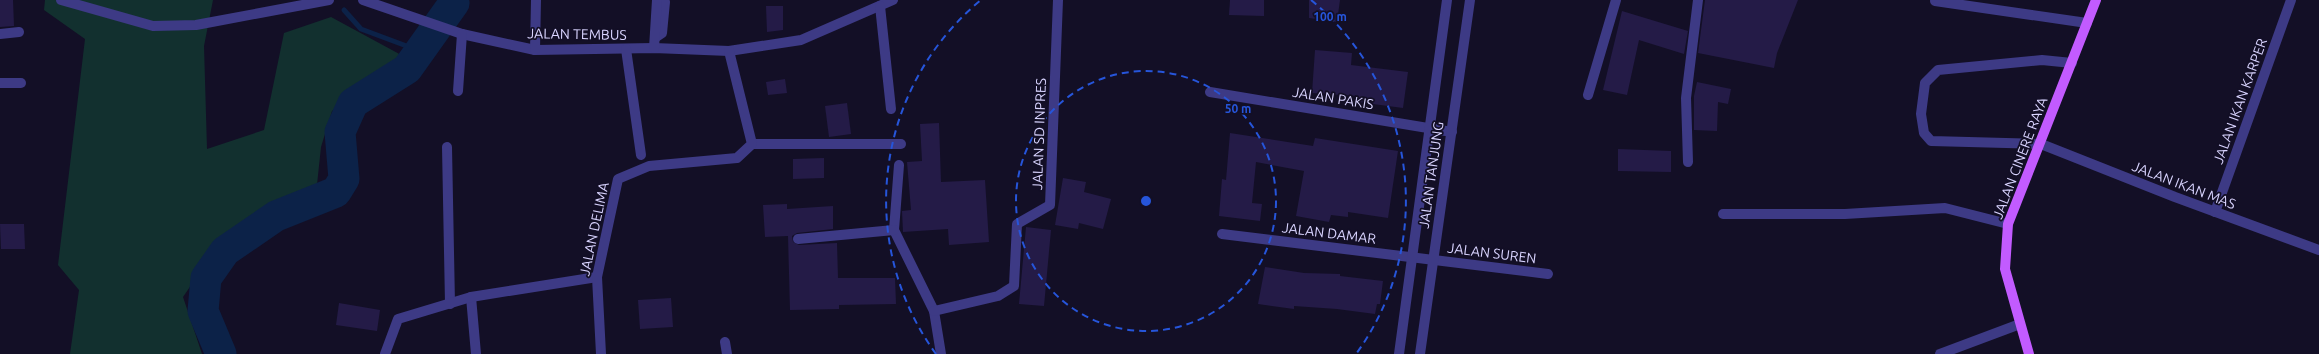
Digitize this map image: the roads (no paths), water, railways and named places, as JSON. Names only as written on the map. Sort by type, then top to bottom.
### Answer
[{"type":"main road","name":"JALAN CINERE RAYA","points":[[2029,354],[2005,269],[2008,224],[2041,144],[2096,0]]},
{"type":"street","points":[[61,0],[153,26],[196,25],[329,0]]},
{"type":"street","name":"JALAN TEMBUS","points":[[363,0],[457,32],[535,50],[626,49],[654,43],[729,51],[801,40],[893,0]]},
{"type":"street","points":[[535,50],[536,0]]},
{"type":"street","name":"JALAN SD INPRES","points":[[934,311],[998,296],[1014,286],[1017,224],[1050,205],[1058,0]]},
{"type":"street","name":"JALAN TANJUNG","points":[[1398,354],[1447,0]]},
{"type":"street","name":"JALAN TANJUNG","points":[[1420,354],[1470,0]]},
{"type":"street","points":[[1588,95],[1616,0]]},
{"type":"street","points":[[1688,162],[1686,98],[1698,0]]},
{"type":"street","name":"JALAN IKAN KARPER","points":[[2215,212],[2291,0]]},
{"type":"street","points":[[654,43],[661,1]]},
{"type":"street","points":[[1935,1],[2087,23]]},
{"type":"street","points":[[880,6],[891,109]]},
{"type":"street","points":[[0,34],[19,32]]},
{"type":"street","points":[[457,32],[458,91]]},
{"type":"street","points":[[626,49],[641,155]]},
{"type":"street","points":[[729,51],[752,144],[901,144]]},
{"type":"street","name":"JALAN IKAN MAS","points":[[2072,63],[2042,60],[1938,70],[1925,83],[1921,114],[1924,133],[1931,141],[2041,144],[2215,212],[2319,250]]},
{"type":"street","points":[[0,83],[21,83]]},
{"type":"street","name":"JALAN PAKIS","points":[[1210,92],[1452,132]]},
{"type":"street","name":"JALAN DELIMA","points":[[601,354],[597,277],[618,179],[649,166],[737,158],[752,144]]},
{"type":"street","points":[[447,148],[450,304]]},
{"type":"street","points":[[899,165],[894,230],[934,311],[941,354]]},
{"type":"street","points":[[1722,214],[1845,214],[1946,208],[2008,224]]},
{"type":"street","points":[[798,239],[894,230]]},
{"type":"street","name":"JALAN DAMAR","points":[[1222,234],[1433,260]]},
{"type":"street","name":"JALAN SUREN","points":[[1433,260],[1548,274]]},
{"type":"street","points":[[385,354],[398,319],[471,297],[597,277]]},
{"type":"street","points":[[471,297],[476,354]]},
{"type":"street","points":[[1940,354],[2020,324]]},
{"type":"street","points":[[725,342],[727,354]]},
{"type":"waterway","points":[[221,354],[203,311],[206,278],[225,251],[276,216],[336,192],[344,179],[340,132],[353,103],[407,69],[454,3],[453,0]]},
{"type":"waterway","points":[[344,10],[361,29],[420,51]]}]
